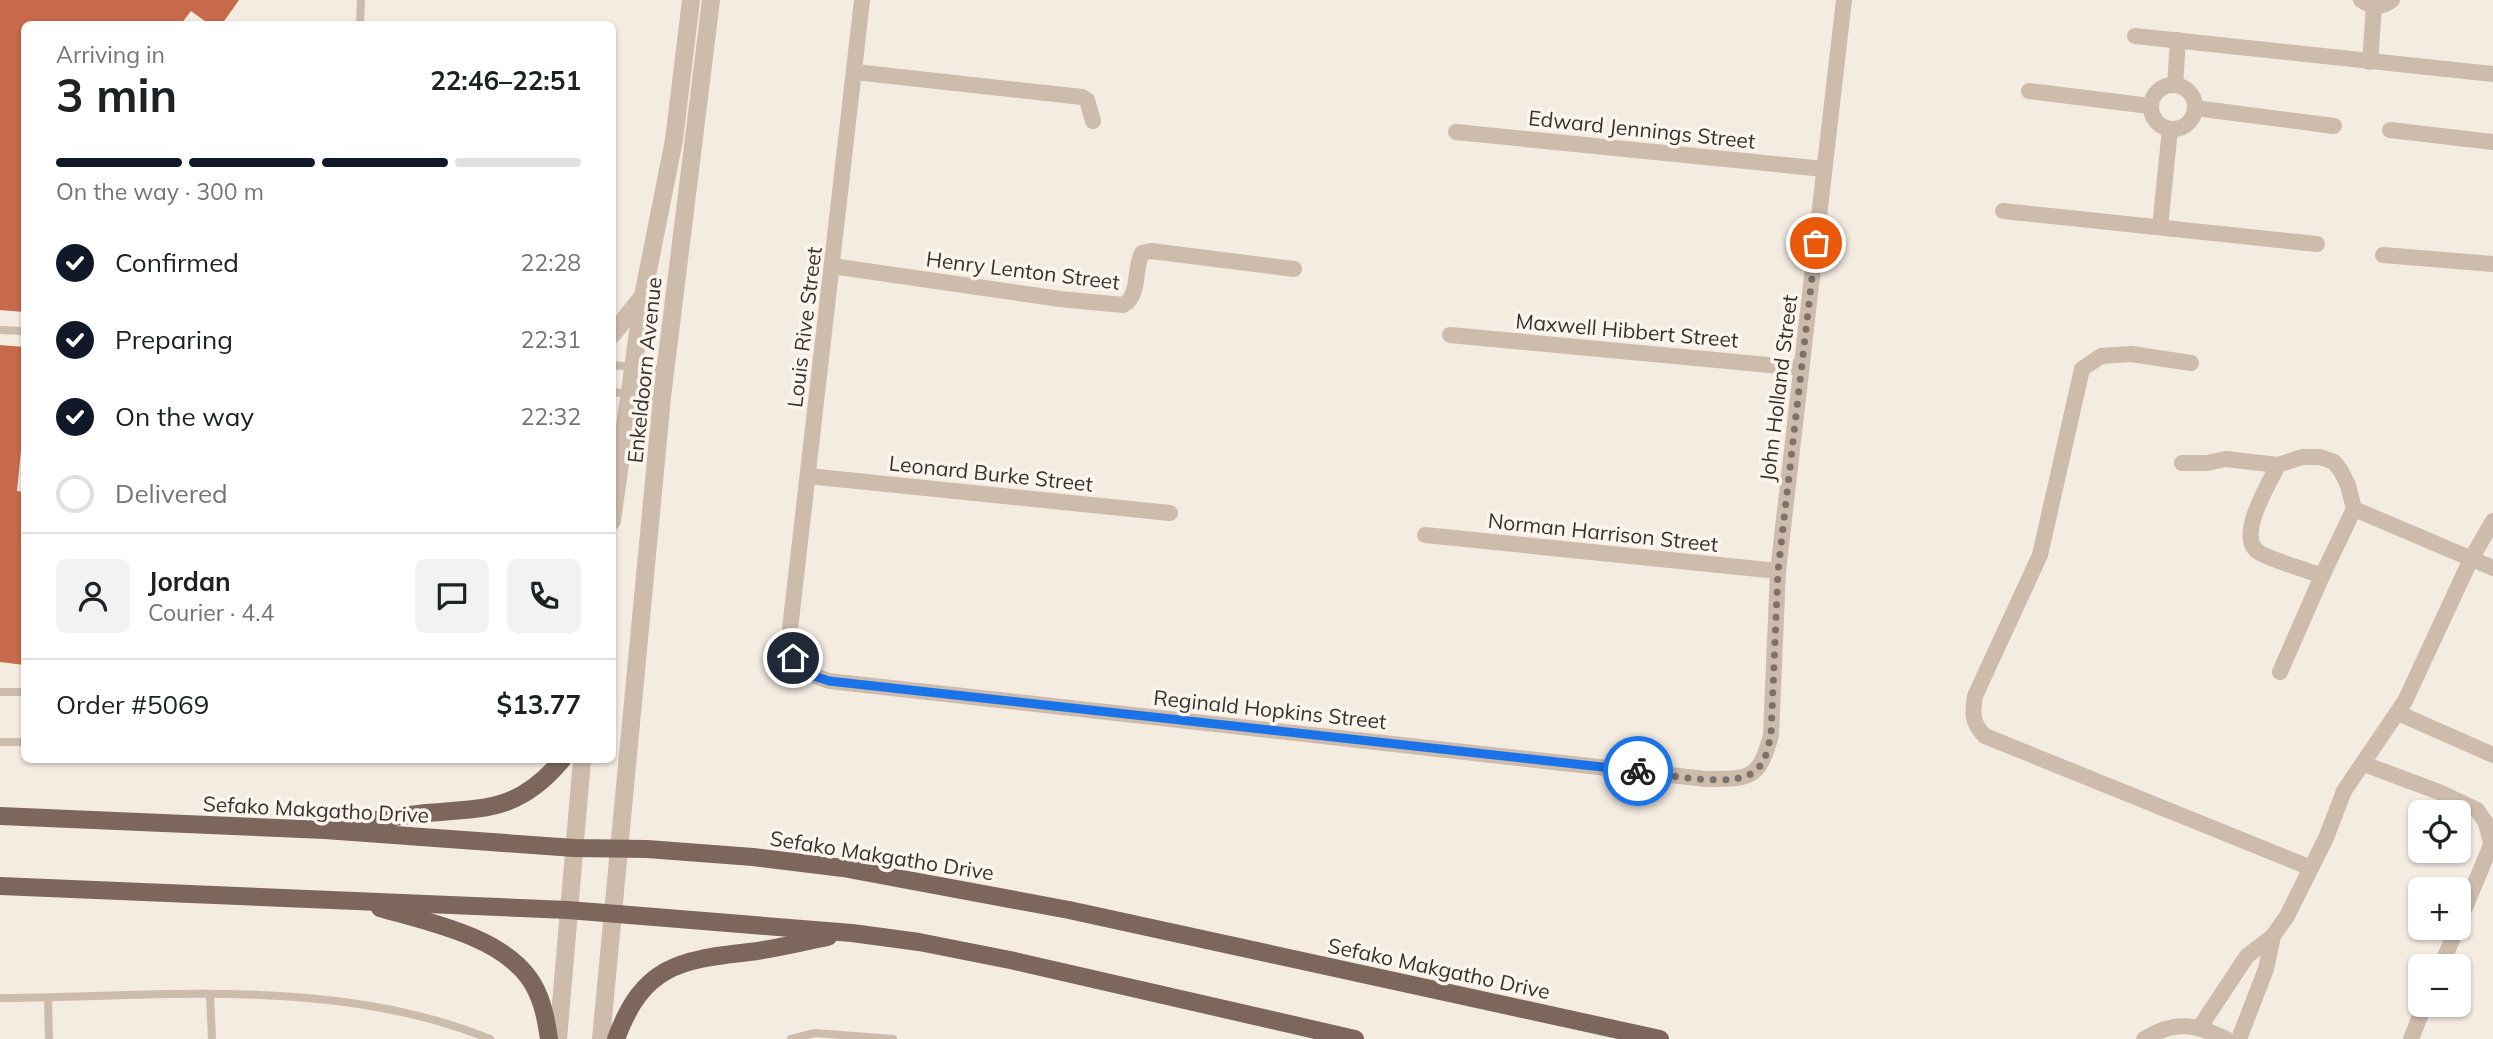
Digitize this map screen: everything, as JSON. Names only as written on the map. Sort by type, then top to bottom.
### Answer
[{"type":"main road","points":[[326,830],[398,816],[491,808],[521,795],[539,783],[559,763]]},
{"type":"main road","name":"Sefako Makgatho Drive","points":[[0,816],[326,830],[575,848],[618,848],[753,858],[874,873],[1069,910],[1660,1039]]},
{"type":"main road","points":[[0,886],[568,910],[852,933],[919,942],[1010,960],[1355,1039]]},
{"type":"main road","points":[[354,900],[459,933],[488,945],[509,958],[524,973],[536,992],[544,1013],[549,1039]]},
{"type":"main road","points":[[616,1039],[626,1014],[639,994],[655,979],[677,966],[699,958],[750,952],[852,933]]},
{"type":"street","name":"Enkeldoorn Avenue","points":[[616,479],[621,393],[633,366],[643,296],[674,140],[691,0]]},
{"type":"street","name":"Enkeldoorn Avenue","points":[[601,1039],[662,397],[711,0]]},
{"type":"street","name":"Louis Rive Street","points":[[793,658],[790,629],[862,0]]},
{"type":"street","name":"John Holland Street","points":[[1750,776],[1759,769],[1771,735],[1778,571],[1844,0]]},
{"type":"street","points":[[2370,61],[2368,3],[2381,6],[2392,0]]},
{"type":"street","points":[[2135,36],[2493,74]]},
{"type":"street","points":[[2175,85],[2178,40]]},
{"type":"street","points":[[855,72],[1082,97],[1090,106],[1093,121]]},
{"type":"street","points":[[2175,85],[2191,94],[2195,108],[2194,115],[2184,126],[2170,129],[2157,123],[2152,117],[2150,106],[2159,90],[2175,85]]},
{"type":"street","points":[[2029,91],[2150,106]]},
{"type":"street","points":[[2195,108],[2334,126]]},
{"type":"street","points":[[2160,227],[2170,129]]},
{"type":"street","points":[[2390,130],[2493,142]]},
{"type":"street","name":"Edward Jennings Street","points":[[1456,132],[1824,169]]},
{"type":"street","points":[[2003,211],[2317,244]]},
{"type":"street","name":"Henry Lenton Street","points":[[832,266],[1059,299],[1123,305],[1129,302],[1133,295],[1138,260],[1142,253],[1151,251],[1294,269]]},
{"type":"street","points":[[2383,255],[2493,264]]},
{"type":"street","points":[[616,330],[643,296]]},
{"type":"street","name":"Maxwell Hibbert Street","points":[[1450,335],[1801,368]]},
{"type":"street","points":[[2191,363],[2131,354],[2101,356],[2082,369],[2040,555],[1975,696],[1972,711],[1975,725],[1984,736],[2311,868]]},
{"type":"street","points":[[2182,463],[2207,463],[2226,459],[2278,465],[2302,457],[2320,457],[2333,462],[2348,485],[2354,509],[2280,672]]},
{"type":"street","points":[[2278,465],[2249,526],[2251,542],[2257,552],[2322,576]]},
{"type":"street","name":"Leonard Burke Street","points":[[808,475],[1170,513]]},
{"type":"street","points":[[2354,509],[2493,568]]},
{"type":"street","points":[[2200,1027],[2247,956],[2273,936],[2287,916],[2344,791],[2415,684],[2471,559],[2493,521]]},
{"type":"street","name":"Norman Harrison Street","points":[[1424,534],[1778,571]]},
{"type":"street","name":"Reginald Hopkins Street","points":[[793,658],[808,674],[829,681],[1706,779],[1750,776]]},
{"type":"street","points":[[2398,712],[2493,755]]},
{"type":"street","points":[[558,1039],[582,763]]},
{"type":"street","points":[[2364,764],[2439,792],[2477,810],[2486,823],[2492,845],[2471,894]]},
{"type":"street","points":[[2239,1039],[2266,969],[2273,936]]},
{"type":"street","points":[[2411,1039],[2420,1017]]},
{"type":"street","points":[[2144,1039],[2169,1026],[2200,1027],[2226,1039]]},
{"type":"lane","points":[[360,0],[360,21]]},
{"type":"lane","points":[[0,330],[21,331]]},
{"type":"lane","points":[[616,365],[665,370]]},
{"type":"lane","points":[[621,393],[662,397]]},
{"type":"lane","points":[[0,692],[21,692]]},
{"type":"lane","points":[[0,742],[21,742]]},
{"type":"lane","points":[[210,995],[212,1039]]},
{"type":"lane","points":[[0,998],[210,995],[297,996],[346,1000],[413,1015],[489,1039]]},
{"type":"lane","points":[[48,998],[49,1039]]},
{"type":"lane","points":[[791,1039],[814,1033],[893,1039]]},
{"type":"building","points":[[0,0],[239,0],[224,21],[205,21],[191,11],[183,21],[21,21],[21,312],[0,310]]},
{"type":"building","points":[[0,345],[21,347],[21,450],[17,491],[21,492],[21,665],[0,662]]},
{"type":"way so far","points":[[1638,771],[1706,779],[1733,779],[1750,776],[1759,769],[1765,756],[1771,735],[1778,571],[1816,243]]},
{"type":"route","points":[[793,658],[808,674],[829,681],[1638,771]]}]
